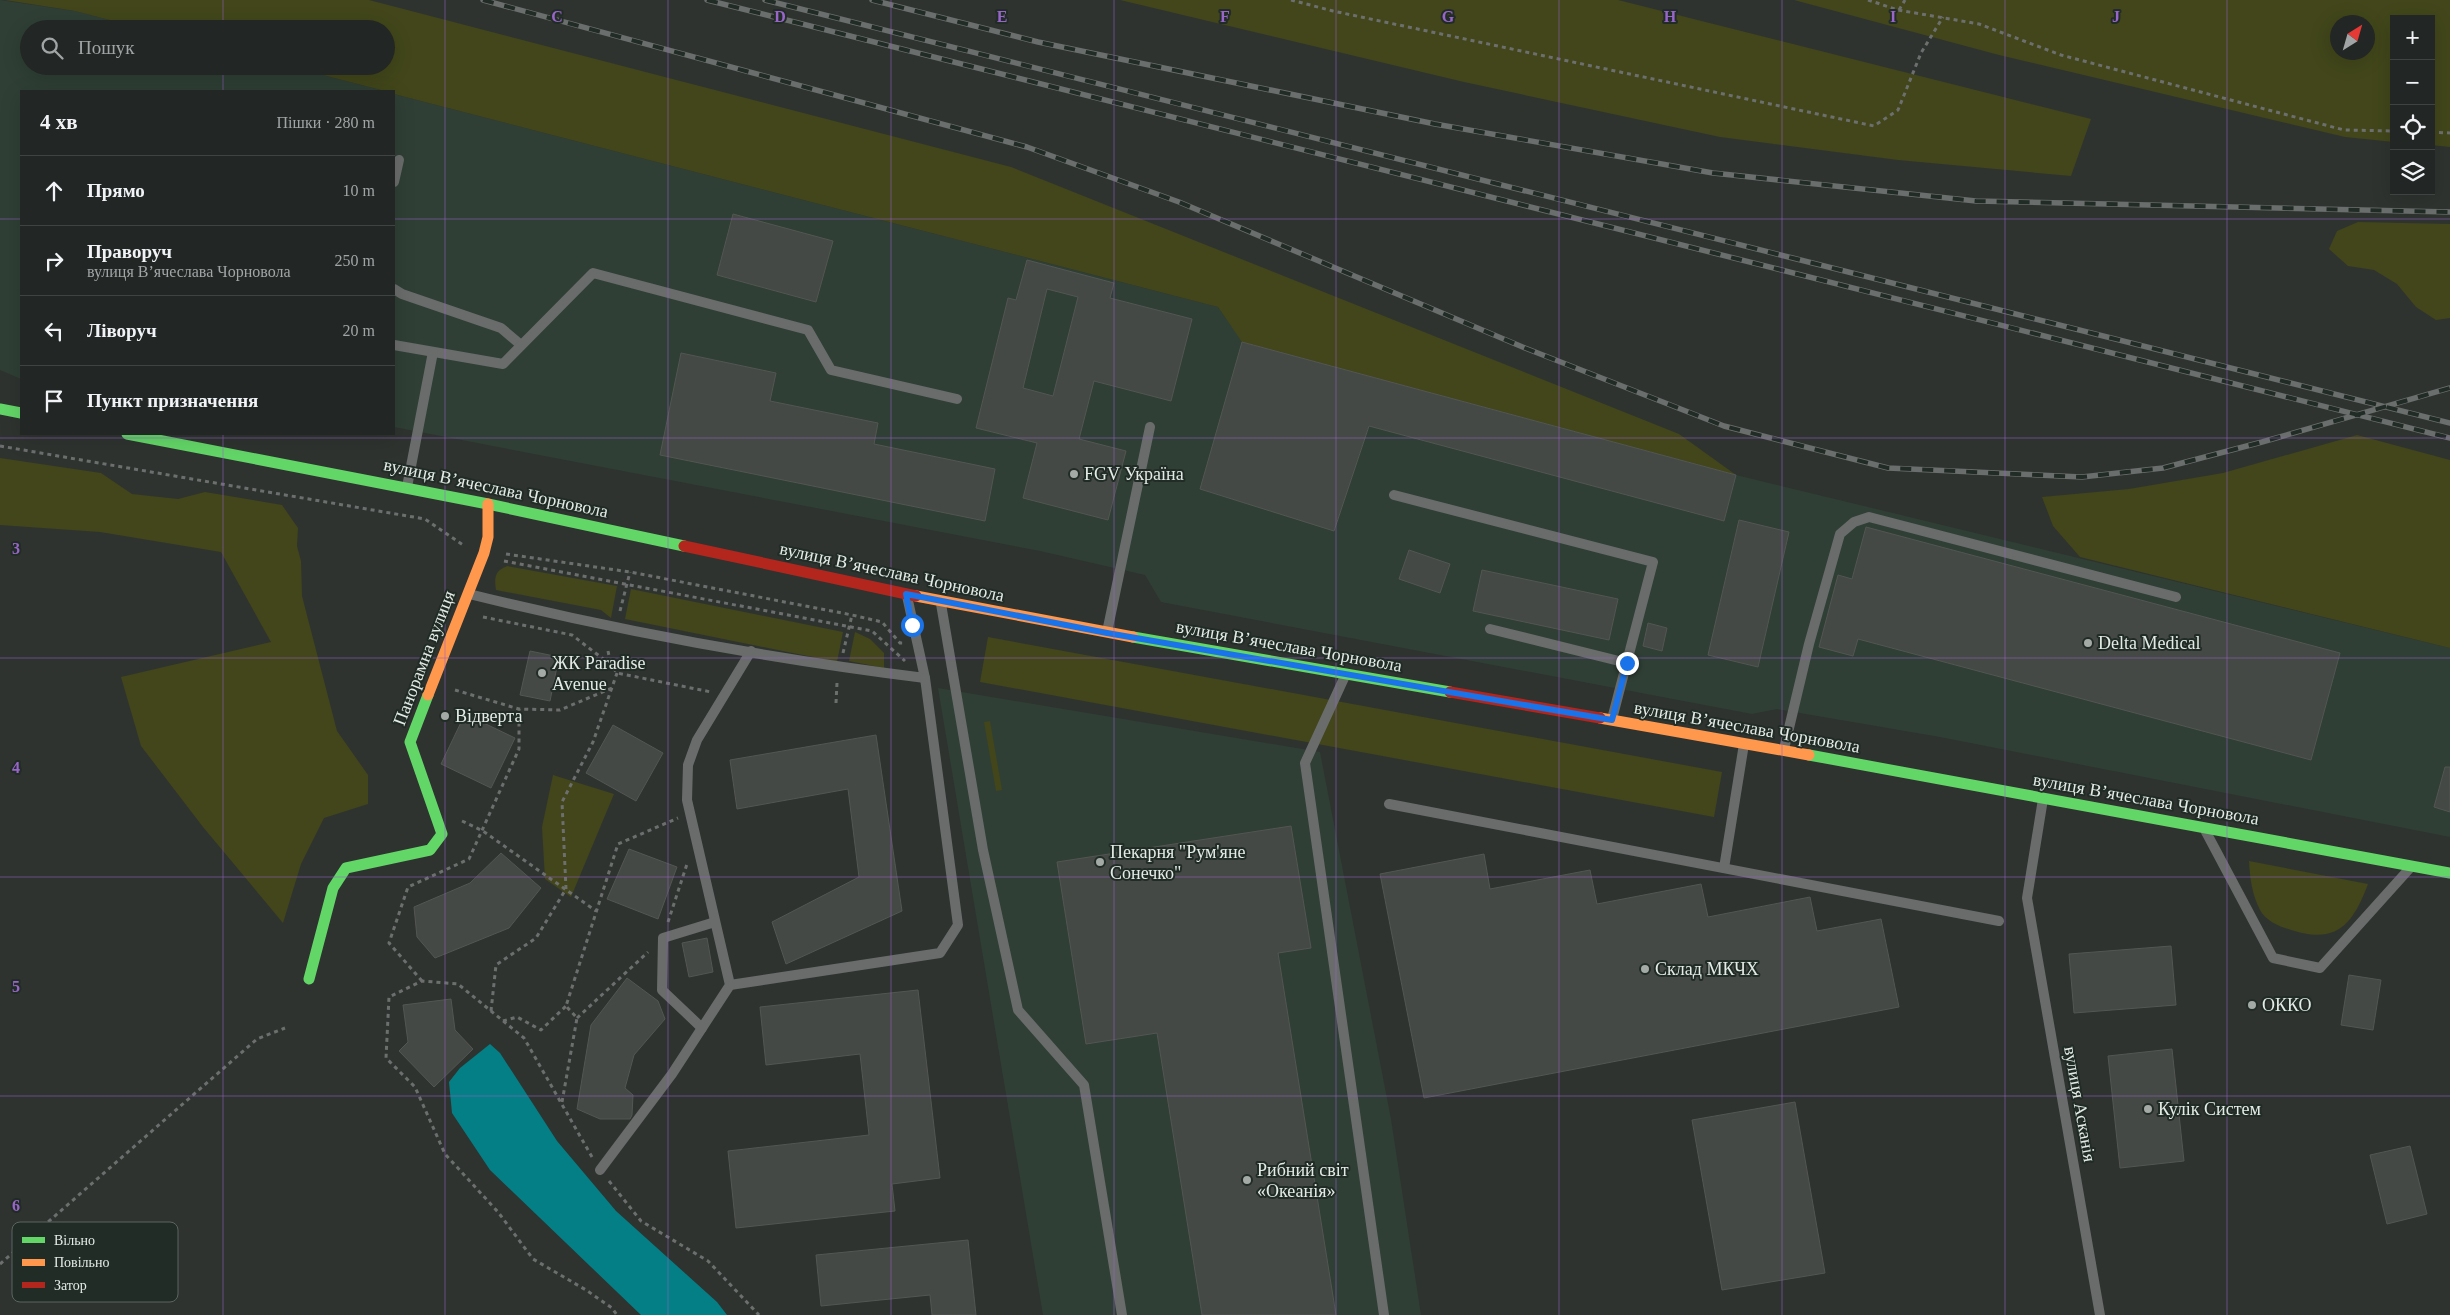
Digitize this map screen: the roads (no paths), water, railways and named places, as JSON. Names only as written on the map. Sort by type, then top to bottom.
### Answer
[{"type":"main road","points":[[0,409],[20,413]]},
{"type":"main road","name":"вулиця Вʼячеслава Чорновола","points":[[132,435],[488,504],[906,594],[1107,633],[1612,720],[2202,826],[2450,873]]},
{"type":"main road","name":"Панорамна вулиця","points":[[309,979],[333,888],[346,868],[430,850],[442,834],[410,742],[468,594],[488,537],[488,504]]},
{"type":"lane","points":[[395,178],[399,160]]},
{"type":"lane","points":[[395,345],[503,364],[593,273],[808,330],[831,370],[957,399]]},
{"type":"lane","points":[[395,290],[402,294],[501,328],[521,346]]},
{"type":"lane","points":[[407,488],[433,352]]},
{"type":"lane","points":[[1107,633],[1150,427]]},
{"type":"lane","points":[[1394,495],[1653,562],[1612,720]]},
{"type":"lane","points":[[1784,752],[1809,644],[1840,534],[1854,522],[1869,517],[2176,597]]},
{"type":"lane","points":[[468,594],[615,627],[840,668],[925,678]]},
{"type":"lane","points":[[730,985],[940,953],[958,925],[925,678],[906,594]]},
{"type":"lane","points":[[941,601],[983,850],[1018,1010],[1084,1085],[1122,1315]]},
{"type":"lane","points":[[1490,629],[1627,663]]},
{"type":"lane","points":[[600,1170],[672,1074],[730,985],[687,800],[688,765],[697,740],[751,651]]},
{"type":"lane","points":[[1346,673],[1304,763],[1384,1315]]},
{"type":"lane","points":[[1724,868],[1744,744]]},
{"type":"lane","name":"вулиця Асканія","points":[[2044,798],[2027,898],[2100,1315]]},
{"type":"lane","points":[[1389,804],[1999,921]]},
{"type":"lane","points":[[2202,826],[2272,958],[2320,968],[2413,866]]},
{"type":"lane","points":[[702,1028],[662,990],[663,938],[715,922]]},
{"type":"water","points":[[490,1044],[500,1053],[557,1141],[616,1211],[717,1302],[727,1315],[641,1315],[490,1170],[452,1113],[449,1082],[460,1068]]},
{"type":"railway","points":[[483,0],[1027,147],[1179,202],[1525,348],[1724,426],[1888,468],[2082,477],[2163,468],[2262,442],[2450,388]]},
{"type":"railway","points":[[707,0],[2450,438]]},
{"type":"railway","points":[[765,0],[2450,423]]},
{"type":"railway","points":[[872,0],[1038,42],[1435,124],[1713,173],[1976,201],[2450,212]]},
{"type":"place","name":"FGV Україна","points":[[1074,474]]},
{"type":"place","name":"Delta Medical","points":[[2088,643]]},
{"type":"place","name":"ЖК Paradise Avenue","points":[[542,673]]},
{"type":"place","name":"Відверта","points":[[445,716]]},
{"type":"place","name":"Пекарня \"Рум'яне Сонечко\"","points":[[1100,862]]},
{"type":"place","name":"Склад МКЧХ","points":[[1645,969]]},
{"type":"place","name":"ОККО","points":[[2252,1005]]},
{"type":"place","name":"Кулік Систем","points":[[2148,1109]]},
{"type":"place","name":"Рибний світ «Океанія»","points":[[1247,1180]]}]
